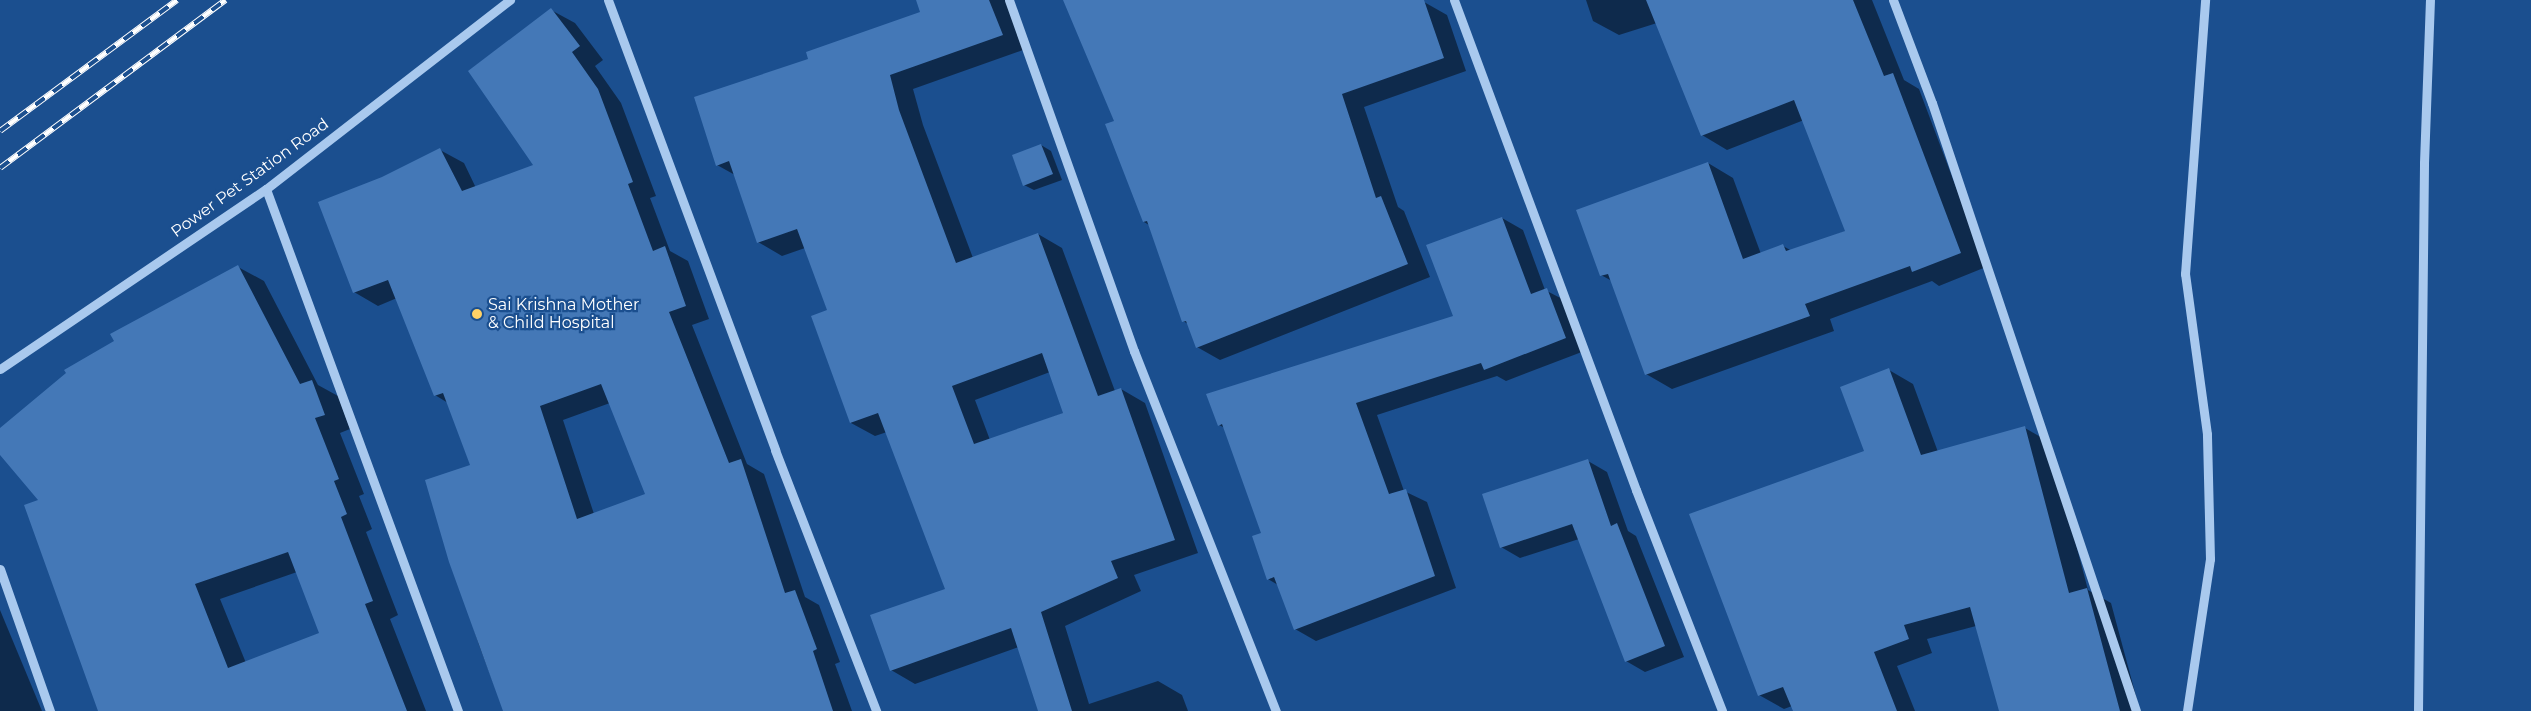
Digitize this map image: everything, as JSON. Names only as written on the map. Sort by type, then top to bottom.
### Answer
[{"type":"street","name":"Power Pet Station Road","points":[[0,369],[266,189],[510,0]]},
{"type":"street","points":[[608,0],[775,450],[876,711]]},
{"type":"street","points":[[1009,0],[1134,351],[1276,711]]},
{"type":"street","points":[[1454,0],[1636,490],[1722,711]]},
{"type":"street","points":[[1893,0],[1932,103],[2136,711]]},
{"type":"street","points":[[2186,711],[2210,559],[2207,434],[2184,274],[2205,0]]},
{"type":"street","points":[[2418,711],[2424,163],[2430,0]]},
{"type":"street","points":[[266,189],[458,711]]},
{"type":"street","points":[[0,569],[50,711]]},
{"type":"building","points":[[916,0],[989,0],[1003,35],[890,75],[899,110],[956,263],[1038,233],[1098,396],[1121,388],[1175,540],[1111,561],[1118,578],[1041,612],[1072,711],[1038,711],[1011,628],[890,671],[870,615],[945,589],[878,413],[850,423],[811,316],[827,310],[797,229],[757,243],[729,161],[716,166],[694,97],[808,59],[806,52],[920,12]],"holes":[[[1042,353],[1063,413],[974,444],[952,386]]]},
{"type":"building","points":[[1063,0],[1424,0],[1444,58],[1342,94],[1376,198],[1381,196],[1408,264],[1196,348],[1186,321],[1182,322],[1147,221],[1143,222],[1105,124],[1114,121]]},
{"type":"building","points":[[1646,0],[1853,0],[1884,76],[1893,73],[1961,253],[1912,272],[1910,266],[1805,304],[1810,316],[1645,375],[1608,274],[1600,276],[1576,210],[1708,162],[1743,259],[1783,244],[1786,251],[1845,231],[1794,100],[1701,136]]},
{"type":"building","points":[[551,8],[580,46],[572,52],[598,89],[633,182],[628,184],[653,251],[665,246],[686,306],[669,312],[729,463],[741,459],[785,593],[795,590],[817,649],[813,651],[833,711],[503,711],[449,562],[425,480],[470,465],[443,393],[434,396],[388,280],[353,293],[318,202],[382,177],[440,148],[462,191],[533,165],[468,71]],"holes":[[[601,384],[645,494],[577,519],[540,406]]]},
{"type":"building","points":[[1041,144],[1053,174],[1023,186],[1012,155]]},
{"type":"building","points":[[1502,217],[1531,294],[1547,288],[1566,338],[1484,370],[1481,363],[1356,403],[1389,494],[1406,489],[1435,576],[1294,630],[1274,577],[1267,580],[1252,536],[1261,533],[1222,424],[1218,426],[1206,394],[1453,316],[1426,245]]},
{"type":"building","points":[[238,265],[300,384],[312,380],[325,415],[315,418],[339,479],[334,481],[347,514],[341,517],[373,601],[365,604],[407,711],[98,711],[24,505],[38,500],[0,455],[0,428],[66,373],[64,370],[114,341],[110,334]],"holes":[[[288,552],[319,633],[228,668],[195,584]]]},
{"type":"building","points":[[1889,368],[1921,455],[2025,426],[2069,593],[2087,588],[2120,711],[1999,711],[1970,607],[1904,625],[1909,639],[1874,652],[1897,711],[1793,711],[1783,687],[1758,696],[1689,514],[1864,451],[1840,387]]},
{"type":"building","points":[[1588,459],[1611,526],[1617,523],[1665,646],[1625,662],[1572,524],[1500,548],[1482,494]]},
{"type":"railway","points":[[0,131],[177,0]]},
{"type":"railway","points":[[0,168],[225,0]]},
{"type":"place","name":"Sai Krishna Mother & Child Hospital","points":[[477,314]]}]
